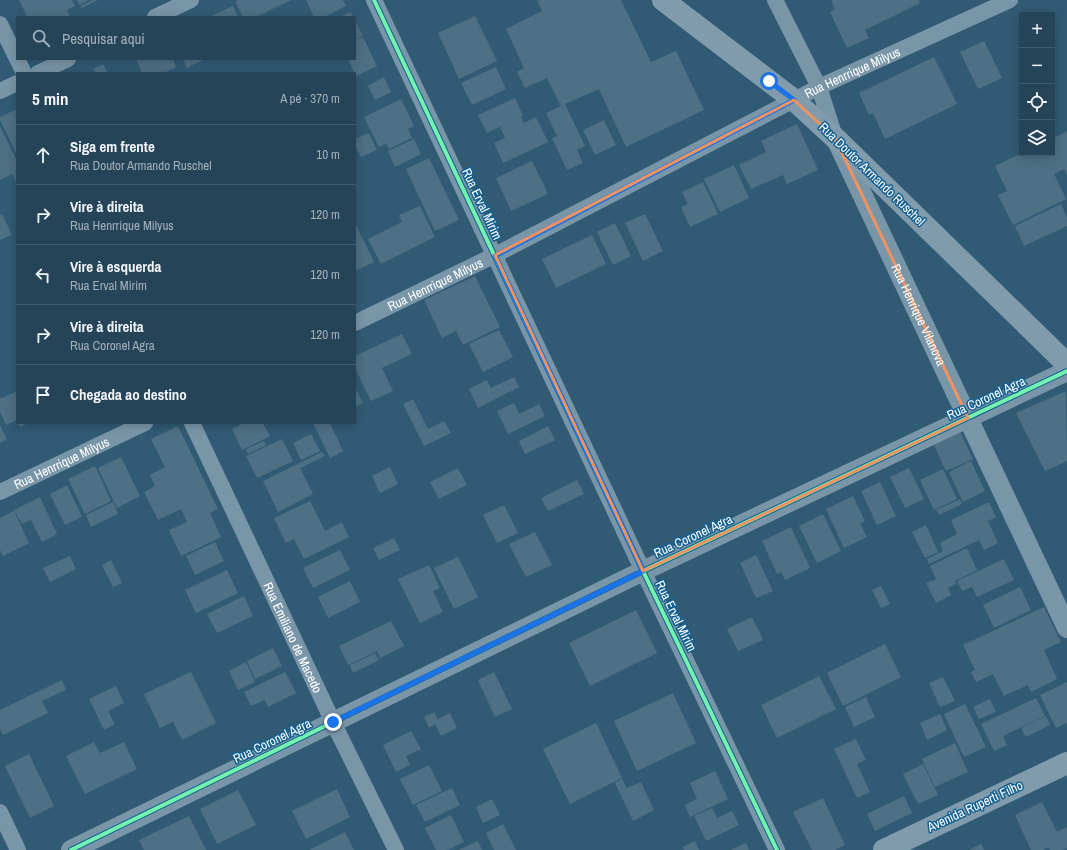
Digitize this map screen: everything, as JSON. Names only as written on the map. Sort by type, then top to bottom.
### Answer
[{"type":"main road","name":"Rua Doutor Armando Ruschel","points":[[663,0],[794,100],[1067,364]]},
{"type":"main road","name":"Avenida Ruperti Filho","points":[[884,850],[1067,763]]},
{"type":"street","points":[[157,16],[191,0]]},
{"type":"street","name":"Rua Erval Mirim","points":[[374,0],[643,571],[777,850]]},
{"type":"street","name":"Rua Henrique Vilanova","points":[[775,0],[819,87],[835,138],[1067,628]]},
{"type":"street","name":"Rua Henrrique Milyus","points":[[356,323],[495,256],[819,87],[1010,0]]},
{"type":"street","points":[[0,24],[16,57]]},
{"type":"street","points":[[18,60],[24,72]]},
{"type":"street","points":[[40,72],[66,60]]},
{"type":"street","points":[[0,91],[16,83]]},
{"type":"street","name":"Rua Coronel Agra","points":[[71,850],[643,571],[1067,371]]},
{"type":"street","name":"Rua Henrrique Milyus","points":[[0,492],[143,424]]},
{"type":"street","name":"Rua Emiliano de Macedo","points":[[192,424],[333,722],[396,850]]},
{"type":"street","points":[[0,812],[18,850]]},
{"type":"highlighted area","points":[[794,100],[835,138],[968,418],[643,571],[495,255]]},
{"type":"building","points":[[19,0],[72,0],[75,6],[67,10],[70,16],[27,16]]},
{"type":"building","points":[[77,0],[89,0],[79,5]]},
{"type":"building","points":[[93,0],[98,0],[82,8],[80,6]]},
{"type":"building","points":[[291,0],[258,16],[242,16],[235,1]]},
{"type":"building","points":[[306,0],[343,0],[346,6],[326,16],[314,16]]},
{"type":"building","points":[[537,0],[621,0],[651,62],[676,51],[704,110],[626,147],[599,89],[565,104],[585,146],[577,150],[583,163],[567,170],[552,138],[557,136],[546,113],[561,106],[547,78],[525,88],[517,72],[524,68],[506,29],[542,11]]},
{"type":"building","points":[[831,0],[919,0],[920,3],[865,30],[869,38],[847,48],[830,12],[835,9]]},
{"type":"building","points":[[233,6],[238,16],[211,16]]},
{"type":"building","points":[[351,12],[353,16],[342,16]]},
{"type":"building","points":[[475,16],[497,61],[459,79],[438,33]]},
{"type":"building","points":[[356,22],[363,36],[356,39]]},
{"type":"building","points":[[363,37],[377,66],[356,76],[356,72],[354,72],[348,60],[356,60],[356,40]]},
{"type":"building","points":[[984,41],[1002,78],[978,89],[960,52]]},
{"type":"building","points":[[934,57],[957,104],[885,139],[873,113],[869,115],[859,93]]},
{"type":"building","points":[[136,60],[173,60],[176,67],[166,72],[142,72]]},
{"type":"building","points":[[183,60],[203,60],[187,68]]},
{"type":"building","points":[[103,64],[107,72],[95,72],[93,69]]},
{"type":"building","points":[[496,67],[506,89],[472,105],[461,83]]},
{"type":"building","points":[[384,77],[391,92],[375,100],[368,86]]},
{"type":"building","points":[[515,98],[523,116],[521,117],[524,123],[536,117],[548,142],[503,163],[494,143],[505,138],[500,127],[512,121],[487,133],[478,115]]},
{"type":"building","points":[[401,99],[414,126],[408,129],[412,138],[389,149],[386,144],[379,147],[364,117]]},
{"type":"building","points":[[16,109],[16,153],[0,120],[0,117]]},
{"type":"building","points":[[604,120],[616,145],[595,155],[583,130]]},
{"type":"building","points":[[797,124],[818,170],[787,184],[783,175],[751,189],[739,165],[766,152],[761,141]]},
{"type":"building","points":[[0,126],[16,159],[16,182],[12,174],[0,180]]},
{"type":"building","points":[[1067,131],[1067,175],[1064,169],[1054,174],[1066,199],[1013,225],[998,195],[1007,191],[995,166],[1019,154],[1019,156],[1055,156],[1055,137]]},
{"type":"building","points":[[369,133],[377,150],[361,157],[356,147],[356,139]]},
{"type":"building","points":[[414,139],[421,154],[395,167],[388,151]]},
{"type":"building","points":[[429,158],[459,220],[435,231],[406,169]]},
{"type":"building","points":[[532,161],[548,194],[511,211],[496,178]]},
{"type":"building","points":[[734,165],[749,198],[720,212],[704,179]]},
{"type":"building","points":[[703,182],[718,214],[690,227],[681,207],[688,204],[682,192]]},
{"type":"building","points":[[1061,204],[1067,218],[1067,226],[1024,246],[1015,226]]},
{"type":"building","points":[[420,206],[435,237],[381,264],[368,239],[402,222],[399,215]]},
{"type":"building","points":[[2,214],[12,235],[0,240],[0,215]]},
{"type":"building","points":[[645,214],[663,251],[643,261],[625,223]]},
{"type":"building","points":[[615,223],[631,256],[613,265],[597,232]]},
{"type":"building","points":[[356,225],[374,262],[356,271]]},
{"type":"building","points":[[592,235],[606,264],[556,288],[542,259]]},
{"type":"building","points":[[475,276],[500,327],[463,345],[456,331],[442,338],[424,300]]},
{"type":"building","points":[[499,330],[513,357],[483,372],[469,344]]},
{"type":"building","points":[[402,334],[412,354],[382,368],[393,391],[371,401],[356,370],[356,356]]},
{"type":"building","points":[[514,377],[519,387],[478,408],[469,389],[487,380],[491,388]]},
{"type":"building","points":[[356,389],[363,403],[356,406]]},
{"type":"building","points":[[16,391],[16,420],[6,425],[0,412],[0,399]]},
{"type":"building","points":[[1066,391],[1067,461],[1045,471],[1016,413]]},
{"type":"building","points":[[413,399],[428,429],[444,421],[451,433],[424,446],[403,404]]},
{"type":"building","points":[[514,403],[519,414],[539,404],[545,416],[508,434],[497,411]]},
{"type":"building","points":[[18,424],[26,424],[20,427]]},
{"type":"building","points":[[241,424],[264,424],[270,436],[242,450],[232,429]]},
{"type":"building","points":[[313,424],[330,424],[343,451],[330,458]]},
{"type":"building","points":[[0,425],[7,439],[0,443]]},
{"type":"building","points":[[178,426],[218,509],[210,513],[221,537],[181,556],[169,530],[187,522],[181,509],[158,520],[144,492],[155,486],[150,475],[165,467],[151,439]]},
{"type":"building","points":[[548,426],[555,440],[525,454],[519,441]]},
{"type":"building","points":[[960,432],[973,459],[946,471],[934,445]]},
{"type":"building","points":[[311,434],[320,451],[301,460],[293,443]]},
{"type":"building","points":[[282,439],[293,461],[257,478],[246,456]]},
{"type":"building","points":[[264,441],[266,445],[248,454],[246,449]]},
{"type":"building","points":[[322,452],[325,456],[300,468],[313,494],[278,512],[263,481]]},
{"type":"building","points":[[121,457],[140,496],[117,508],[98,468]]},
{"type":"building","points":[[971,461],[985,491],[963,502],[949,472]]},
{"type":"building","points":[[95,466],[111,501],[85,514],[68,479]]},
{"type":"building","points":[[390,467],[398,484],[380,493],[372,476]]},
{"type":"building","points":[[458,468],[467,485],[439,499],[430,482]]},
{"type":"building","points":[[909,468],[924,499],[905,508],[890,477]]},
{"type":"building","points":[[943,469],[957,499],[934,510],[920,480]]},
{"type":"building","points":[[577,480],[584,494],[548,511],[541,498]]},
{"type":"building","points":[[880,482],[896,516],[877,525],[861,491]]},
{"type":"building","points":[[67,485],[82,517],[65,525],[50,494]]},
{"type":"building","points":[[853,496],[865,521],[860,524],[867,537],[844,548],[826,509]]},
{"type":"building","points":[[40,497],[57,534],[42,542],[31,520],[22,524],[14,510]]},
{"type":"building","points":[[960,499],[962,504],[939,515],[936,510]]},
{"type":"building","points":[[310,501],[325,531],[342,522],[349,537],[304,559],[294,539],[286,543],[274,518]]},
{"type":"building","points":[[113,502],[118,514],[91,527],[86,515]]},
{"type":"building","points":[[989,502],[996,517],[988,521],[998,543],[984,550],[979,540],[929,564],[927,559],[943,551],[940,543],[957,534],[951,520]]},
{"type":"building","points":[[504,505],[518,533],[497,543],[483,515]]},
{"type":"building","points":[[14,511],[29,543],[3,556],[0,550],[0,518]]},
{"type":"building","points":[[823,514],[841,551],[817,563],[799,526]]},
{"type":"building","points":[[926,525],[938,552],[925,558],[912,532]]},
{"type":"building","points":[[791,527],[810,568],[785,580],[781,572],[777,574],[762,541]]},
{"type":"building","points":[[535,532],[552,565],[526,577],[509,544]]},
{"type":"building","points":[[394,538],[400,550],[379,560],[373,548]]},
{"type":"building","points":[[215,542],[224,561],[195,575],[186,556]]},
{"type":"building","points":[[967,548],[977,570],[955,581],[956,584],[948,588],[951,595],[936,603],[926,583],[936,579],[930,566]]},
{"type":"building","points":[[340,550],[350,570],[313,588],[303,568]]},
{"type":"building","points":[[756,555],[773,591],[756,598],[740,563]]},
{"type":"building","points":[[70,556],[76,569],[50,582],[43,568]]},
{"type":"building","points":[[458,557],[478,597],[454,609],[434,568]]},
{"type":"building","points":[[1004,559],[1014,580],[977,597],[972,587],[962,591],[957,581]]},
{"type":"building","points":[[111,560],[122,583],[113,587],[102,565]]},
{"type":"building","points":[[429,565],[440,588],[433,591],[443,612],[420,623],[398,579]]},
{"type":"building","points":[[227,570],[238,593],[196,613],[185,590]]},
{"type":"building","points":[[350,581],[360,602],[328,618],[318,597]]},
{"type":"building","points":[[881,586],[890,604],[881,608],[872,590]]},
{"type":"building","points":[[1020,587],[1031,610],[994,628],[983,605]]},
{"type":"building","points":[[244,596],[253,616],[217,633],[207,614]]},
{"type":"building","points":[[1044,607],[1061,642],[1044,650],[1057,679],[1031,692],[1028,685],[1004,696],[993,674],[976,682],[971,672],[975,670],[963,645]]},
{"type":"building","points":[[636,610],[657,653],[590,686],[569,643]]},
{"type":"building","points":[[752,617],[763,640],[738,651],[727,629]]},
{"type":"building","points":[[391,621],[404,646],[380,658],[377,651],[348,665],[339,646]]},
{"type":"building","points":[[885,644],[901,677],[843,706],[827,673]]},
{"type":"building","points":[[273,648],[282,666],[255,679],[247,661]]},
{"type":"building","points":[[375,653],[379,660],[353,673],[350,665]]},
{"type":"building","points":[[246,662],[255,682],[238,690],[229,671]]},
{"type":"building","points":[[191,672],[216,723],[182,740],[173,722],[160,728],[144,694]]},
{"type":"building","points":[[285,672],[296,693],[268,707],[265,700],[251,706],[244,692]]},
{"type":"building","points":[[494,672],[512,709],[495,717],[478,680]]},
{"type":"building","points":[[819,676],[836,709],[777,738],[761,705]]},
{"type":"building","points":[[943,677],[955,701],[940,707],[929,683]]},
{"type":"building","points":[[62,680],[66,690],[42,701],[48,713],[3,735],[0,729],[0,710]]},
{"type":"building","points":[[1067,682],[1067,723],[1056,728],[1040,695]]},
{"type":"building","points":[[116,686],[124,703],[108,711],[115,724],[104,730],[89,699]]},
{"type":"building","points":[[673,693],[696,743],[637,771],[614,721]]},
{"type":"building","points":[[866,697],[875,717],[854,727],[845,707]]},
{"type":"building","points":[[1036,698],[1045,716],[1003,736],[1007,745],[994,751],[981,724]]},
{"type":"building","points":[[990,699],[996,712],[979,719],[973,707]]},
{"type":"building","points":[[965,704],[986,747],[964,757],[944,714]]},
{"type":"building","points":[[434,712],[438,719],[450,713],[457,728],[441,736],[435,724],[429,728],[424,717]]},
{"type":"building","points":[[940,714],[947,730],[927,740],[920,723]]},
{"type":"building","points":[[1046,716],[1050,725],[1026,737],[1021,728]]},
{"type":"building","points":[[596,723],[622,778],[570,804],[543,749]]},
{"type":"building","points":[[411,731],[421,749],[406,756],[410,765],[396,772],[383,745]]},
{"type":"building","points":[[856,739],[866,760],[857,764],[870,792],[857,798],[834,749]]},
{"type":"building","points":[[94,742],[100,753],[124,742],[137,769],[85,794],[66,756]]},
{"type":"building","points":[[955,743],[968,772],[935,787],[922,759]]},
{"type":"building","points":[[29,754],[54,806],[30,818],[5,766]]},
{"type":"building","points":[[923,764],[938,795],[918,804],[903,774]]},
{"type":"building","points":[[429,765],[442,791],[413,805],[400,779]]},
{"type":"building","points":[[715,771],[728,799],[690,817],[685,805],[697,799],[690,783]]},
{"type":"building","points":[[622,779],[627,788],[641,782],[654,810],[633,821],[615,783]]},
{"type":"building","points":[[452,788],[460,805],[425,822],[416,805]]},
{"type":"building","points":[[337,789],[350,817],[306,839],[292,811]]},
{"type":"building","points":[[238,790],[256,825],[217,844],[200,809]]},
{"type":"building","points":[[904,796],[912,813],[875,831],[867,814]]},
{"type":"building","points":[[823,798],[845,845],[834,850],[812,850],[793,812]]},
{"type":"building","points":[[492,799],[500,815],[483,823],[476,807]]},
{"type":"building","points":[[1042,802],[1057,832],[1067,827],[1067,848],[1063,850],[1050,850],[1048,847],[1043,850],[1031,850],[1015,815]]},
{"type":"building","points":[[712,808],[717,818],[732,811],[739,825],[706,841],[694,816]]},
{"type":"building","points":[[451,815],[464,842],[447,850],[436,850],[425,828]]},
{"type":"building","points":[[189,816],[206,850],[144,850],[139,840]]},
{"type":"building","points":[[503,824],[516,850],[494,850],[486,833]]},
{"type":"building","points":[[345,832],[354,850],[309,850]]},
{"type":"building","points":[[478,841],[482,850],[458,850]]},
{"type":"building","points":[[695,841],[699,850],[684,850],[683,847]]},
{"type":"building","points":[[746,843],[749,850],[730,850]]},
{"type":"building","points":[[981,844],[984,850],[969,850]]},
{"type":"cycle path","points":[[374,0],[643,571],[777,850]]},
{"type":"cycle path","points":[[71,850],[643,571],[1067,371]]},
{"type":"route","points":[[333,722],[643,571],[495,256],[794,100],[769,81]]}]
